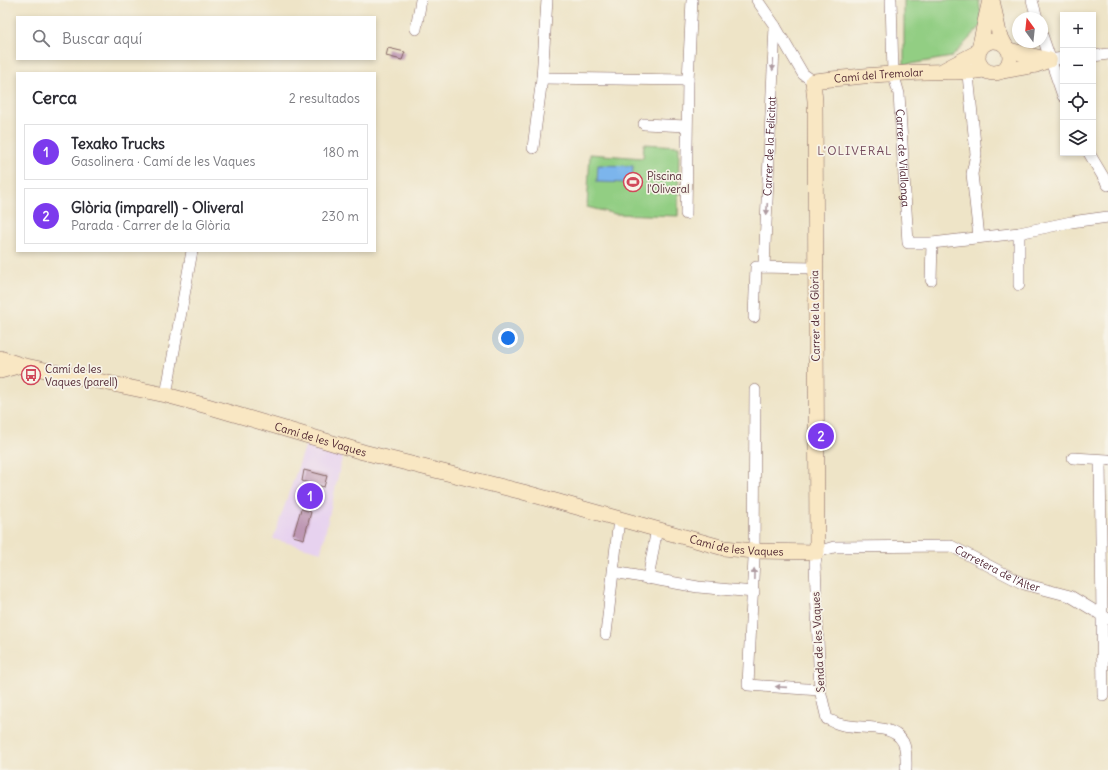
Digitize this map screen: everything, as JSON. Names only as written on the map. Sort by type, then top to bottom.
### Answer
[{"type":"street","points":[[416,29],[421,0]]},
{"type":"street","points":[[533,148],[542,78],[547,0]]},
{"type":"street","points":[[686,214],[686,126],[692,0]]},
{"type":"street","points":[[757,0],[775,26],[803,74],[813,81]]},
{"type":"street","name":"Carrer de Vilallonga","points":[[891,0],[893,73],[899,94],[908,243],[932,243]]},
{"type":"street","points":[[991,0],[999,33],[1007,47],[1009,62],[1002,71]]},
{"type":"street","points":[[980,237],[972,174],[976,154],[972,62],[991,0]]},
{"type":"street","points":[[1032,0],[1035,12]]},
{"type":"street","name":"Carrer de la Felicitat","points":[[754,317],[760,267],[775,26]]},
{"type":"street","name":"Camí del Tremolar","points":[[813,81],[893,73],[944,71],[972,62],[988,41],[994,40],[1007,47]]},
{"type":"street","points":[[1048,45],[1056,59],[1061,84]]},
{"type":"street","points":[[1007,47],[1056,59]]},
{"type":"street","points":[[1096,56],[1108,54]]},
{"type":"street","points":[[972,62],[977,61],[984,70],[996,73],[1036,65],[1056,59]]},
{"type":"street","points":[[542,78],[688,80]]},
{"type":"street","name":"Carrer de la Glòria","points":[[813,81],[815,101],[817,552]]},
{"type":"street","points":[[644,124],[686,126]]},
{"type":"street","points":[[1091,156],[1108,185]]},
{"type":"street","points":[[931,280],[932,243],[1019,234],[1070,222],[1108,217]]},
{"type":"street","points":[[1019,234],[1019,285]]},
{"type":"street","points":[[166,395],[192,252]]},
{"type":"street","points":[[760,267],[815,268]]},
{"type":"street","name":"Camí de les Vaques","points":[[0,358],[21,365],[166,395],[363,452],[523,492],[657,528],[724,548],[754,551],[802,553],[817,552]]},
{"type":"street","name":"Camí de les Vaques","points":[[0,371],[21,365]]},
{"type":"street","points":[[755,390],[754,592],[748,685],[820,690]]},
{"type":"street","points":[[1073,458],[1104,460],[1105,617],[1103,695]]},
{"type":"street","points":[[606,634],[619,519]]},
{"type":"street","points":[[648,579],[657,528]]},
{"type":"street","name":"Carretera de l'Alter","points":[[817,552],[834,547],[951,546],[1024,584],[1070,596],[1105,617]]},
{"type":"street","name":"Senda de les Vaques","points":[[817,552],[815,564],[820,690],[828,719],[838,724],[890,731],[898,736],[903,743],[906,770]]},
{"type":"street","points":[[614,572],[698,587],[754,592]]},
{"type":"shaded area","points":[[306,444],[343,454],[321,552],[273,539]]},
{"type":"green space","points":[[904,0],[979,0],[982,25],[952,57],[904,65]]},
{"type":"green space","name":"Piscina l'Oliveral","points":[[644,144],[679,146],[678,216],[615,214],[587,207],[590,154],[643,158]]},
{"type":"water","points":[[598,165],[633,166],[632,183],[597,182]]},
{"type":"building","points":[[388,48],[405,52],[402,60],[386,56]]},
{"type":"building","points":[[304,470],[327,476],[324,487],[302,481]]},
{"type":"building","points":[[301,509],[311,512],[304,539],[293,536]]},
{"type":"place","name":"Piscina l'Oliveral","points":[[633,182]]},
{"type":"place","name":"Camí de les Vaques (parell)","points":[[31,375]]},
{"type":"place","name":"Glòria (imparell) - Oliveral","points":[[821,436]]},
{"type":"place","name":"Texako Trucks","points":[[310,496]]},
{"type":"district","name":"L'OLIVERAL","points":[[855,150]]}]
